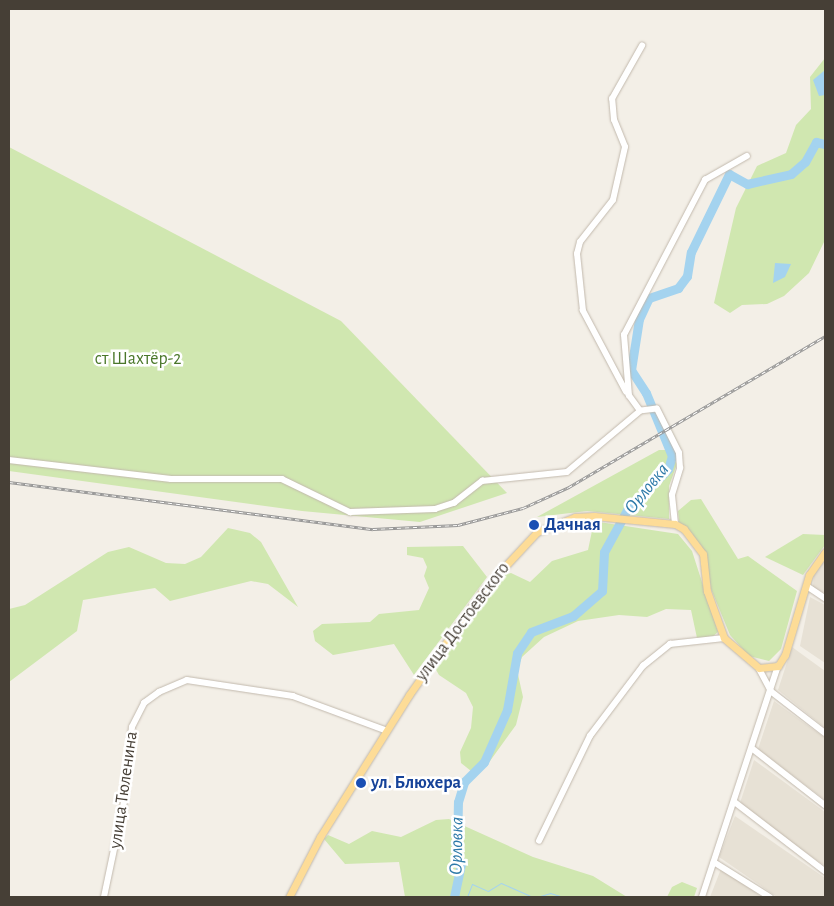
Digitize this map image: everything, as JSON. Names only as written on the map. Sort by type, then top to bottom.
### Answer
[{"type":"main road","name":"улица Достоевского","points":[[289,897],[385,730],[483,590],[537,532],[575,517],[675,524]]},
{"type":"main road","points":[[675,524],[691,536],[703,554],[707,591],[724,638],[759,668],[778,666],[807,586],[825,552]]},
{"type":"street","points":[[640,411],[629,396],[583,312],[577,254],[580,242],[613,200],[626,147],[614,120],[612,99],[642,46]]},
{"type":"street","points":[[629,396],[623,367],[628,324],[705,180],[747,156]]},
{"type":"street","points":[[9,460],[171,479],[282,479],[350,512],[435,509],[454,504],[482,481],[567,472],[640,411],[651,408],[674,439],[680,460],[672,495],[675,524]]},
{"type":"street","points":[[807,586],[825,598]]},
{"type":"street","points":[[539,841],[590,736],[643,666],[670,644],[724,638]]},
{"type":"street","points":[[702,897],[736,803],[772,692],[778,666]]},
{"type":"street","points":[[759,668],[772,692],[825,733]]},
{"type":"street","name":"улица Тюленина","points":[[104,897],[124,802],[132,727],[144,703],[159,692],[187,680],[287,695],[385,730]]},
{"type":"street","points":[[753,749],[825,805]]},
{"type":"street","points":[[736,803],[825,871]]},
{"type":"street","points":[[714,862],[770,897]]},
{"type":"shaded area","points":[[825,559],[825,593],[813,587],[814,573]]},
{"type":"shaded area","points":[[810,597],[825,605],[825,663],[800,646]]},
{"type":"shaded area","points":[[792,647],[825,671],[825,728],[778,690]]},
{"type":"shaded area","points":[[774,701],[825,738],[825,800],[758,749]]},
{"type":"shaded area","points":[[754,760],[825,812],[825,866],[739,806]]},
{"type":"shaded area","points":[[735,816],[825,878],[825,897],[777,897],[719,857]]},
{"type":"shaded area","points":[[721,869],[762,897],[710,897]]},
{"type":"green space","points":[[825,58],[825,240],[809,273],[784,296],[767,304],[742,305],[730,313],[714,303],[736,208],[757,166],[786,153],[796,125],[811,109],[810,77]]},
{"type":"green space","name":"ст Шахтёр-2","points":[[9,147],[341,321],[507,493],[420,522],[302,511],[9,471]]},
{"type":"green space","points":[[659,450],[669,450],[677,464],[669,486],[669,519],[587,511],[537,517]]},
{"type":"green space","points":[[701,499],[738,559],[748,556],[797,591],[781,649],[769,661],[749,656],[730,635],[711,589],[706,554],[679,522],[678,511],[691,500]]},
{"type":"green space","points":[[599,522],[678,534],[692,551],[718,632],[711,638],[697,638],[691,610],[666,609],[647,617],[619,615],[578,621],[544,637],[522,657],[517,670],[523,697],[516,725],[490,761],[478,771],[471,771],[461,763],[460,752],[471,728],[473,707],[466,693],[439,675],[435,668],[503,575],[511,573],[530,582],[552,561],[588,550],[593,526]]},
{"type":"green space","points":[[228,528],[250,533],[261,542],[298,607],[268,584],[251,581],[170,601],[155,588],[83,600],[77,631],[9,682],[9,609],[25,605],[108,552],[129,547],[166,563],[185,564],[201,557]]},
{"type":"green space","points":[[803,534],[825,535],[825,545],[803,575],[765,557]]},
{"type":"green space","points":[[463,546],[487,577],[414,675],[394,644],[333,655],[315,641],[313,631],[322,624],[370,622],[379,614],[419,610],[429,588],[424,576],[427,567],[423,558],[407,555],[407,547]]},
{"type":"green space","points":[[449,819],[533,857],[593,876],[627,897],[405,897],[399,862],[345,864],[324,839],[328,835],[349,844],[372,831],[401,837],[436,820]]},
{"type":"green space","points":[[682,882],[697,888],[694,897],[667,897],[672,887]]},
{"type":"water","points":[[825,70],[825,95],[819,96],[813,80]]},
{"type":"water","points":[[775,263],[791,264],[785,277],[773,283]]},
{"type":"waterway","name":"Орловка","points":[[454,897],[461,864],[457,852],[458,802],[464,782],[484,762],[507,710],[517,653],[531,632],[573,616],[602,591],[604,552],[627,510],[668,469],[672,456],[646,393],[631,370],[639,319],[649,298],[678,288],[687,276],[691,252],[729,174],[747,184],[791,174],[805,162],[816,142],[825,144]]},
{"type":"waterway","points":[[467,897],[472,884],[488,891],[501,883],[532,897]]},
{"type":"waterway","points":[[537,897],[550,893],[563,897]]},
{"type":"railway","points":[[9,482],[373,529],[458,525],[523,508],[569,487],[825,336]]},
{"type":"place","name":"Дачная","points":[[534,525]]},
{"type":"place","name":"ул. Блюхера","points":[[361,783]]}]
